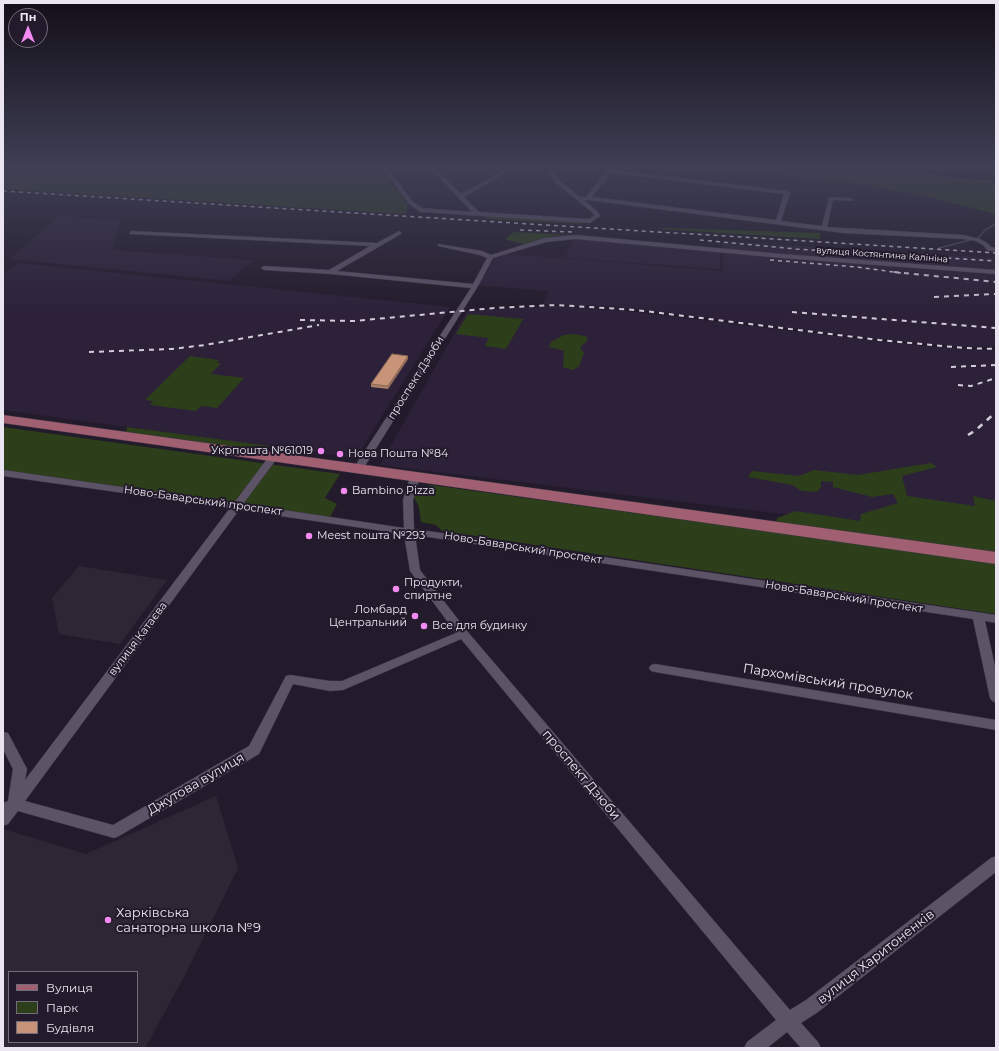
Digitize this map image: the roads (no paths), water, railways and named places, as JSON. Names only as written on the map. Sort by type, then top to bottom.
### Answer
[{"type":"main road","points":[[3,419],[996,558]]},
{"type":"street","points":[[543,218],[590,221],[594,218]]},
{"type":"street","points":[[747,218],[843,231],[975,239],[985,244],[989,249],[996,250]]},
{"type":"street","points":[[778,222],[779,218]]},
{"type":"street","points":[[824,229],[826,218]]},
{"type":"street","points":[[132,232],[378,244]]},
{"type":"street","points":[[331,272],[399,233]]},
{"type":"street","name":"вулиця Костянтина Калініна","points":[[491,257],[545,240],[576,237],[782,256],[996,272]]},
{"type":"street","points":[[264,268],[331,272],[474,286],[491,257],[482,253],[440,245]]},
{"type":"street","name":"проспект Дзюби","points":[[358,469],[474,286]]},
{"type":"street","name":"вулиця Катаєва","points":[[3,820],[9,807],[237,506],[272,457]]},
{"type":"street","name":"Ново-Баварський проспект","points":[[3,473],[409,531],[996,620]]},
{"type":"street","name":"проспект Дзюби","points":[[416,478],[408,500],[409,531],[415,571],[463,634],[812,1048]]},
{"type":"street","points":[[978,617],[996,698]]},
{"type":"street","name":"Джутова вулиця","points":[[9,807],[114,832],[254,750],[290,679],[330,686],[343,685],[463,634]]},
{"type":"street","name":"Пархомівський провулок","points":[[655,668],[996,725]]},
{"type":"street","points":[[3,737],[20,769],[9,807]]},
{"type":"street","name":"вулиця Харитоненків","points":[[753,1048],[788,1021],[812,1006],[996,863]]},
{"type":"waterway","points":[[939,248],[978,238],[985,230],[996,224]]},
{"type":"railway","points":[[436,218],[996,253]]},
{"type":"railway","points":[[520,230],[572,232]]},
{"type":"railway","points":[[700,240],[796,249],[996,261]]},
{"type":"railway","points":[[770,260],[857,267],[901,273]]},
{"type":"railway","points":[[894,272],[996,282]]},
{"type":"railway","points":[[934,297],[996,294]]},
{"type":"railway","points":[[300,320],[354,321],[494,308],[557,305],[636,310],[879,340],[964,348],[996,349]]},
{"type":"railway","points":[[792,312],[996,328]]},
{"type":"railway","points":[[89,352],[172,349],[205,345],[319,325]]},
{"type":"railway","points":[[951,367],[996,365]]},
{"type":"railway","points":[[958,385],[971,386],[996,378]]},
{"type":"railway","points":[[968,435],[976,430],[996,412]]},
{"type":"place","name":"Укрпошта №61019","points":[[321,451]]},
{"type":"place","name":"Нова Пошта №84","points":[[340,454]]},
{"type":"place","name":"Bambino Pizza","points":[[344,491]]},
{"type":"place","name":"Meest пошта №293","points":[[309,536]]},
{"type":"place","name":"Продукти, спиртне","points":[[396,589]]},
{"type":"place","name":"Ломбард Центральний","points":[[415,616]]},
{"type":"place","name":"Все для будинку","points":[[424,626]]},
{"type":"place","name":"Харківська санаторна школа №9","points":[[108,920]]}]
